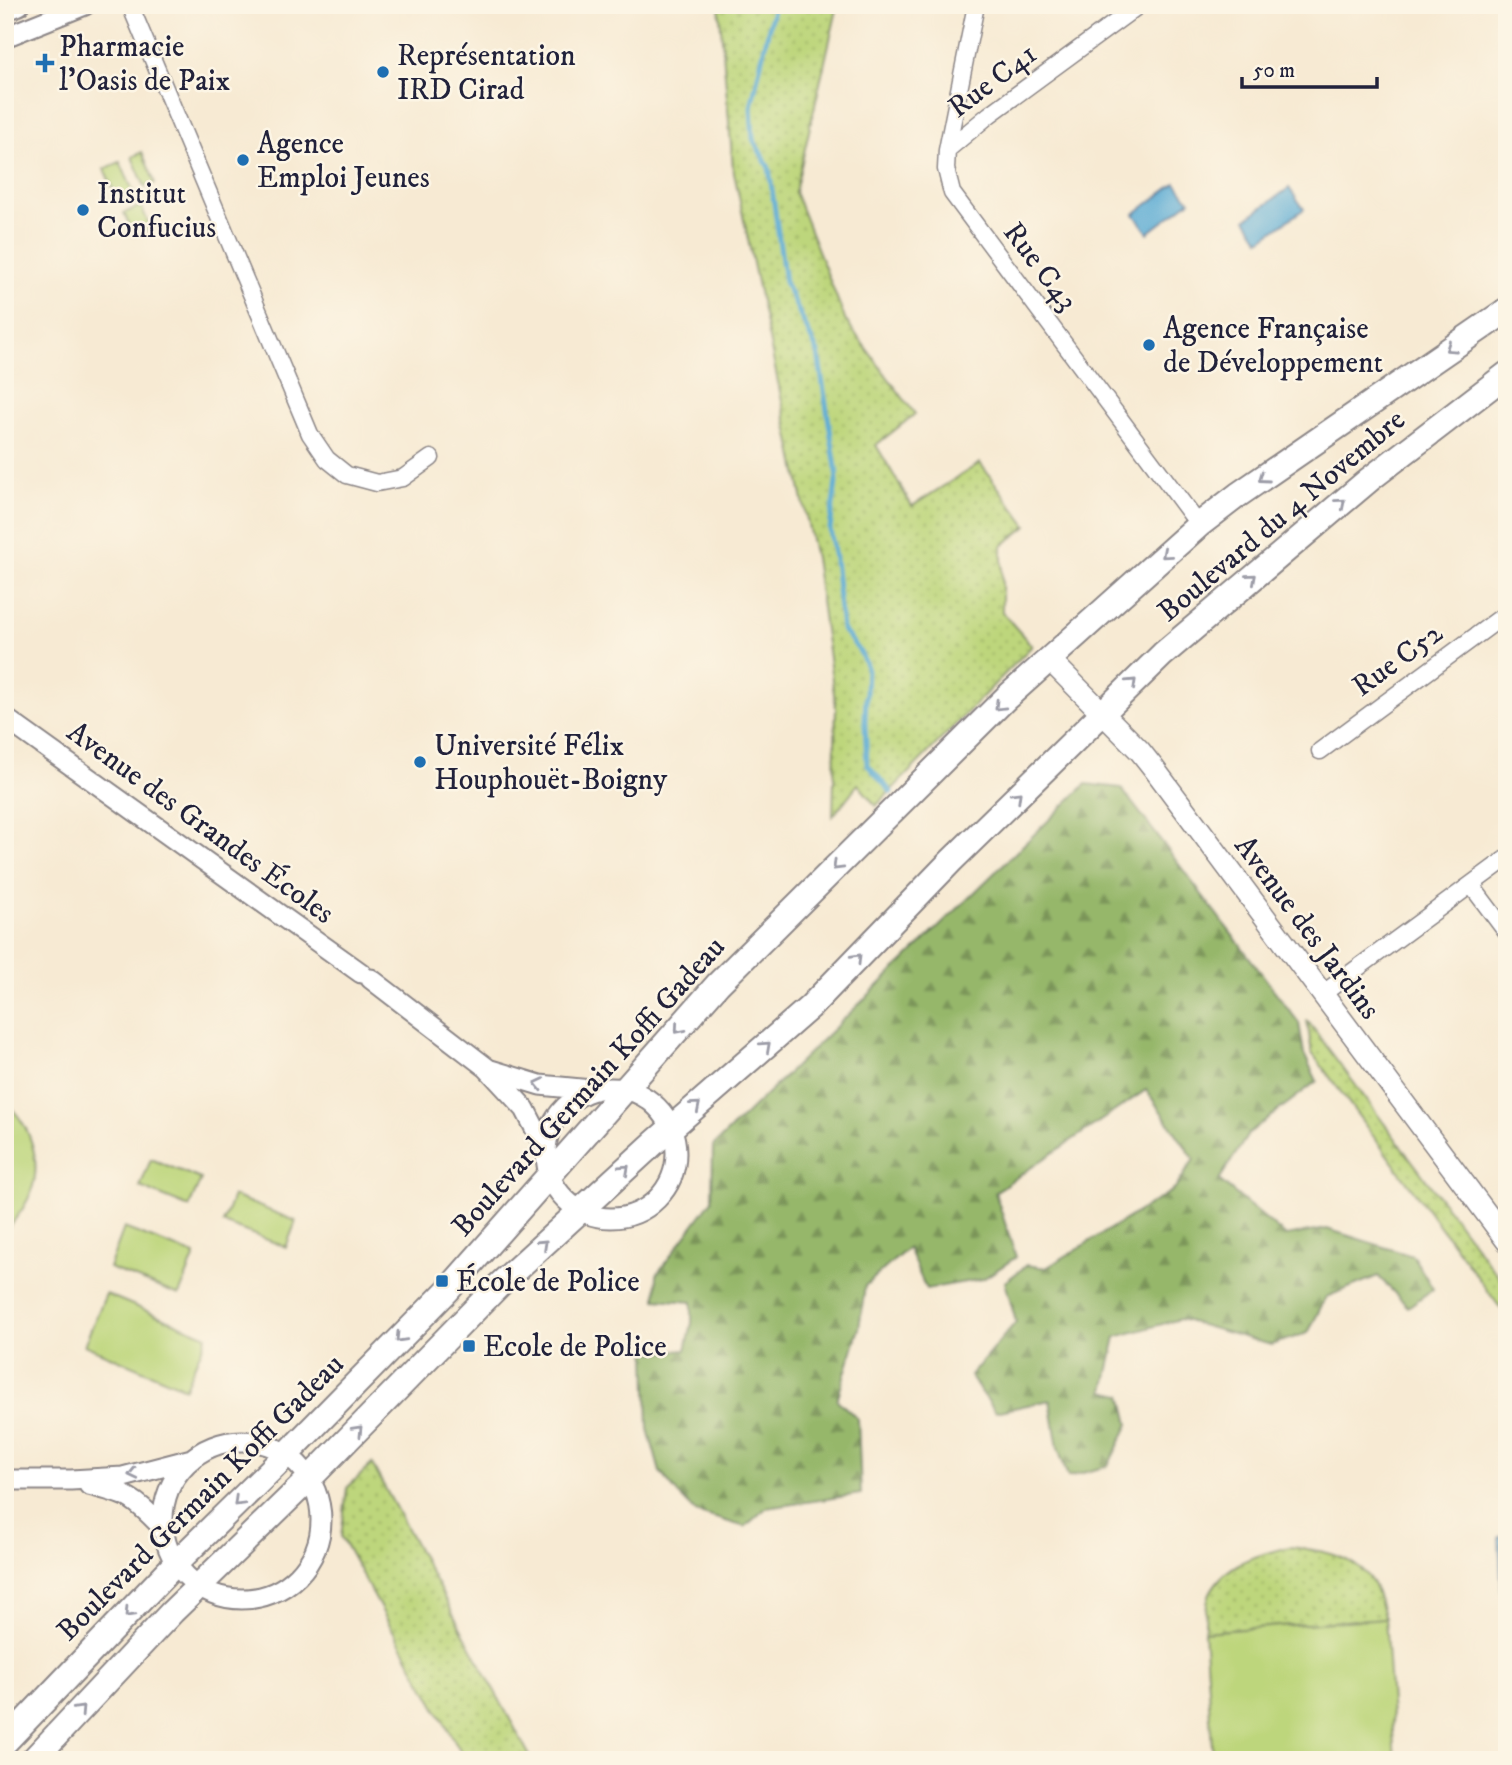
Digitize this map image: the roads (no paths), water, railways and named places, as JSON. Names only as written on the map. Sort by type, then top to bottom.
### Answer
[{"type":"main road","name":"Boulevard du 4 Novembre","points":[[1050,660],[1199,525],[1238,495],[1507,310]]},
{"type":"main road","name":"Boulevard du 4 Novembre","points":[[1101,713],[1163,654],[1370,479],[1507,374]]},
{"type":"main road","name":"Avenue des Jardins","points":[[1050,660],[1155,770],[1507,1241]]},
{"type":"main road","name":"Boulevard Germain Koffi Gadeau","points":[[5,1742],[176,1563],[448,1290],[521,1209],[547,1162],[626,1089],[718,984],[1006,698],[1050,660]]},
{"type":"main road","name":"Boulevard Germain Koffi Gadeau","points":[[33,1760],[198,1586],[310,1478],[498,1286],[671,1128],[810,1007],[951,861],[1101,713]]},
{"type":"street","points":[[5,11],[19,5]]},
{"type":"street","points":[[5,37],[85,5]]},
{"type":"street","points":[[130,5],[310,434],[327,459],[347,475],[377,483],[403,478],[431,458]]},
{"type":"street","name":"Rue C43","points":[[976,5],[947,150],[946,169],[952,193],[1199,525]]},
{"type":"street","name":"Rue C41","points":[[947,150],[989,115],[1139,5]]},
{"type":"street","name":"Rue C52","points":[[1320,751],[1507,613]]},
{"type":"street","name":"Avenue des Grandes Écoles","points":[[5,718],[366,976],[486,1068],[525,1110],[560,1194],[580,1211]]},
{"type":"street","points":[[1321,995],[1507,858]]},
{"type":"street","points":[[1471,885],[1507,933]]},
{"type":"street","name":"Avenue des Grandes Écoles","points":[[486,1068],[540,1085],[594,1090],[626,1089]]},
{"type":"street","points":[[580,1211],[610,1218],[633,1214],[662,1193],[672,1175],[676,1155],[671,1128],[659,1108],[626,1089]]},
{"type":"street","points":[[547,1162],[554,1120],[571,1101],[594,1090]]},
{"type":"street","points":[[71,1480],[126,1494],[161,1526],[176,1563],[198,1586],[233,1598],[253,1598],[270,1594],[290,1583],[306,1567],[316,1548],[321,1526],[319,1501],[310,1478],[286,1454],[256,1442],[239,1441],[207,1449],[180,1471],[170,1486],[161,1526]]},
{"type":"street","points":[[5,1480],[123,1477],[193,1458]]},
{"type":"water","points":[[1176,183],[1190,201],[1148,233],[1134,214]]},
{"type":"water","points":[[1289,188],[1304,209],[1260,240],[1246,219]]},
{"type":"water","points":[[1507,1536],[1507,1602],[1502,1602],[1499,1537]]},
{"type":"waterway","points":[[774,5],[751,107],[753,139],[769,168],[785,282],[818,353],[837,474],[830,529],[842,629],[859,650],[867,667],[867,764],[891,792]]},
{"type":"place","name":"Pharmacie l'Oasis de Paix","points":[[45,63]]},
{"type":"place","name":"Représentation IRD Cirad","points":[[383,72]]},
{"type":"place","name":"Agence Emploi Jeunes","points":[[243,160]]},
{"type":"place","name":"Institut Confucius","points":[[83,210]]},
{"type":"place","name":"Agence Française de Développement","points":[[1149,345]]},
{"type":"place","name":"Université Félix Houphouët-Boigny","points":[[420,762]]},
{"type":"place","name":"École de Police","points":[[442,1281]]},
{"type":"place","name":"Ecole de Police","points":[[469,1346]]}]
